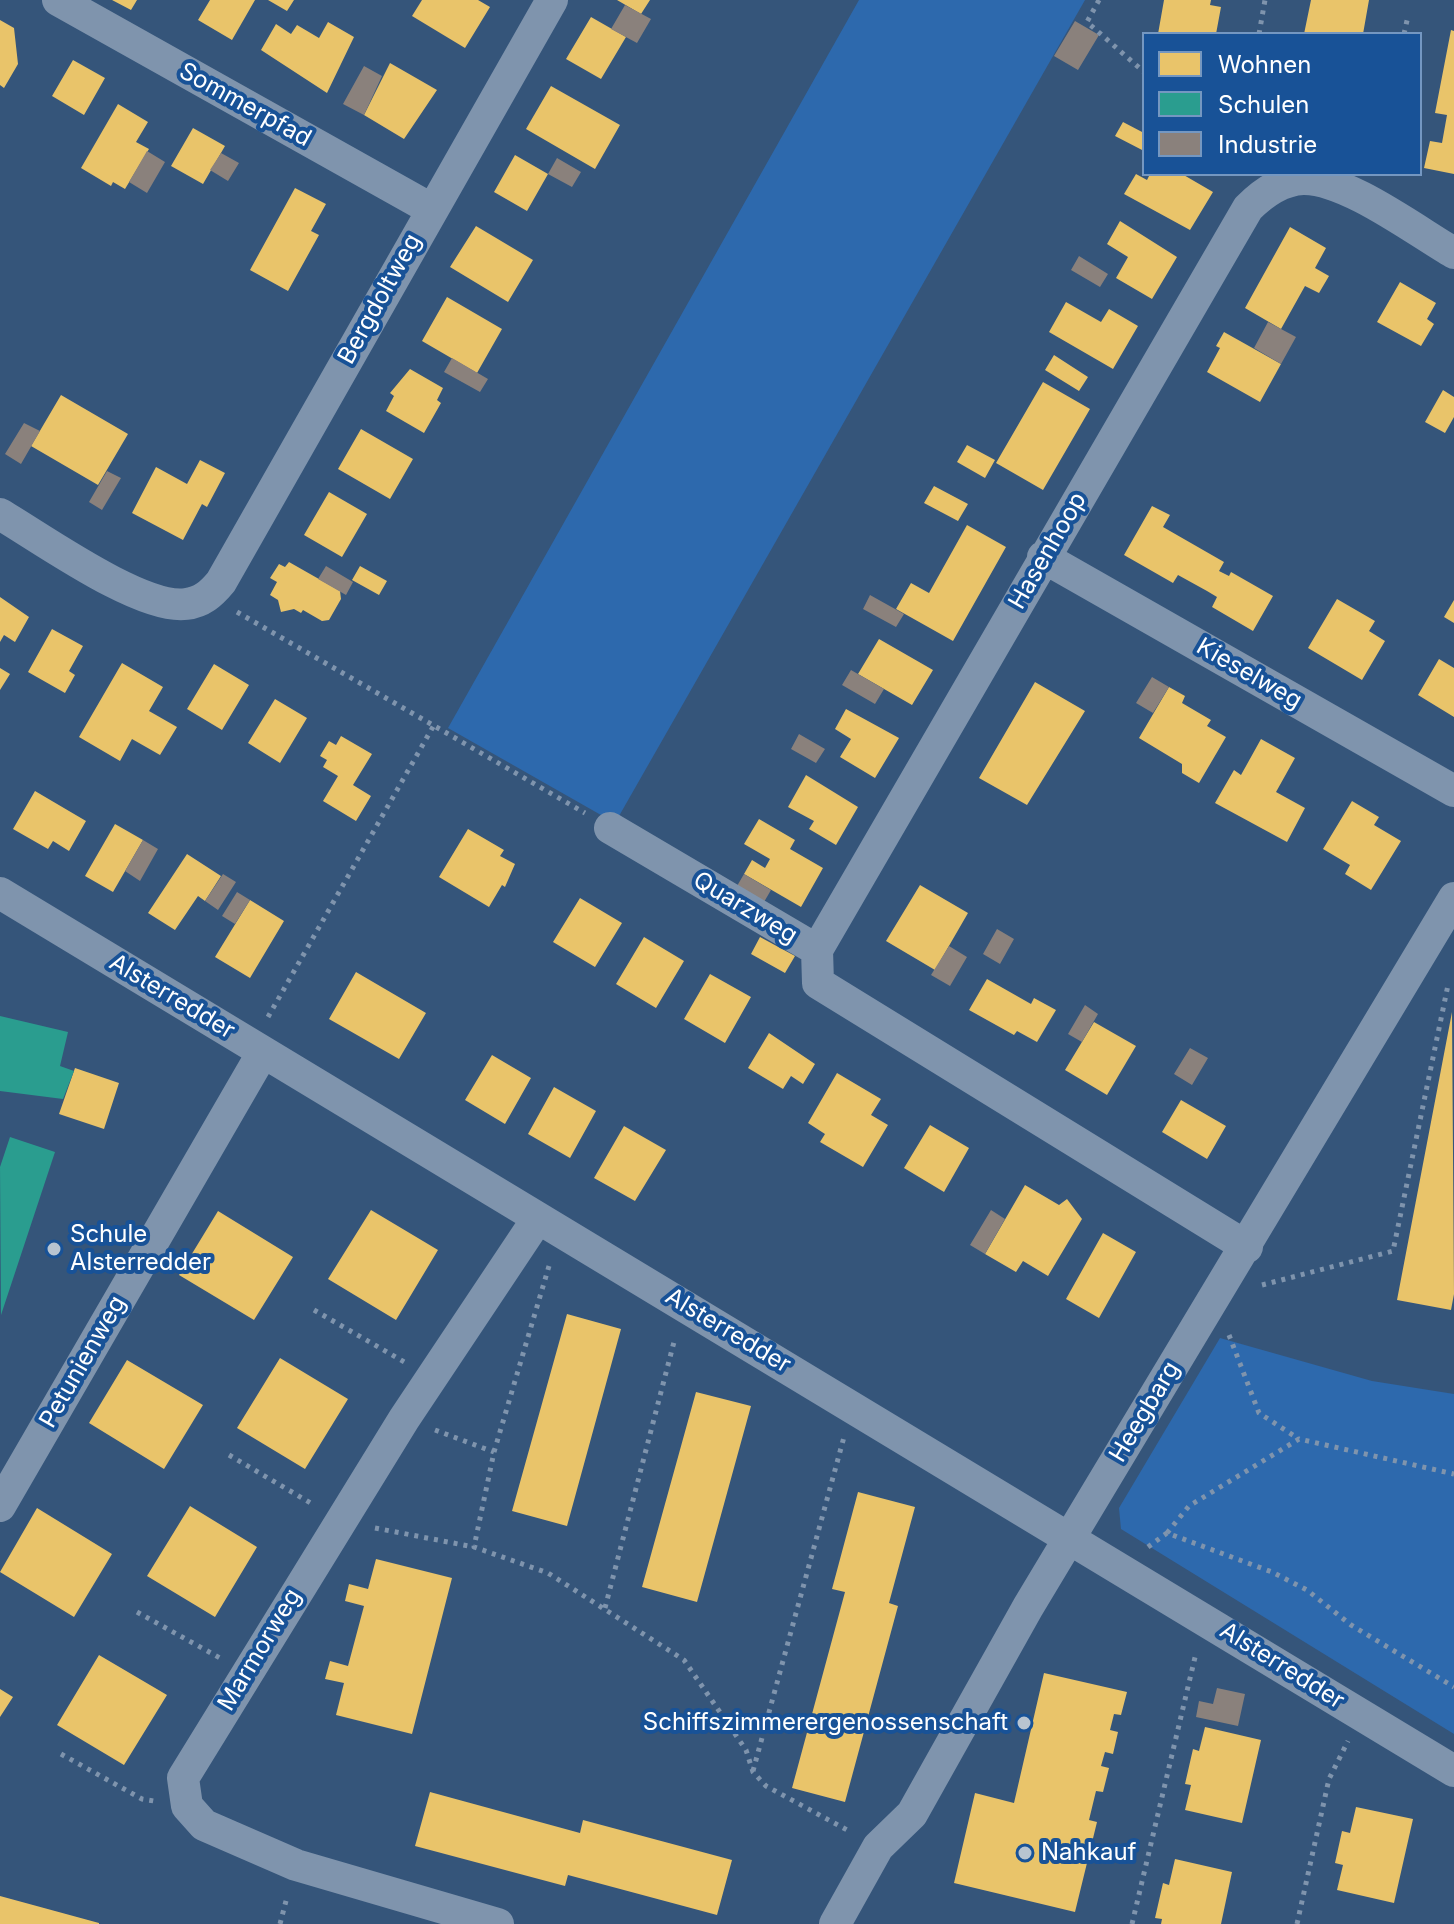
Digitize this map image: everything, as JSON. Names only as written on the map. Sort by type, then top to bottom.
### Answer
[{"type":"street","name":"Sommerpfad","points":[[58,0],[431,209]]},
{"type":"street","name":"Bergdoltweg","points":[[208,596],[221,582],[552,0]]},
{"type":"street","name":"Hasenhoop","points":[[817,950],[1248,208],[1261,194],[1282,183],[1304,179],[1338,186],[1454,253]]},
{"type":"street","points":[[0,514],[143,596],[173,605],[208,596]]},
{"type":"street","name":"Kieselweg","points":[[1043,557],[1454,791]]},
{"type":"street","name":"Quarzweg","points":[[610,828],[817,950],[818,983],[1247,1247]]},
{"type":"street","name":"Alsterredder","points":[[0,893],[1070,1536],[1454,1771]]},
{"type":"street","name":"Heegbarg","points":[[835,1924],[878,1847],[912,1814],[1070,1536],[1247,1247],[1454,898]]},
{"type":"street","name":"Petunienweg","points":[[0,1506],[257,1049]]},
{"type":"street","name":"Marmorweg","points":[[187,1806],[183,1778],[245,1672],[431,1377],[549,1224]]},
{"type":"street","points":[[187,1806],[204,1825],[296,1865],[498,1924]]},
{"type":"path","points":[[1099,0],[1087,22],[1142,70]]},
{"type":"path","points":[[1259,32],[1265,0]]},
{"type":"path","points":[[1404,32],[1408,16]]},
{"type":"path","points":[[208,596],[610,828]]},
{"type":"path","points":[[257,1049],[434,725]]},
{"type":"path","points":[[1262,1285],[1393,1251],[1448,985]]},
{"type":"path","points":[[474,1547],[549,1224]]},
{"type":"path","points":[[1216,1297],[1259,1413],[1299,1439],[1454,1474]]},
{"type":"path","points":[[605,1608],[683,1305]]},
{"type":"path","points":[[314,1310],[431,1377]]},
{"type":"path","points":[[753,1772],[853,1405]]},
{"type":"path","points":[[404,1419],[494,1452]]},
{"type":"path","points":[[1119,1567],[1167,1533],[1189,1506],[1299,1439]]},
{"type":"path","points":[[229,1455],[340,1520],[474,1547],[548,1573],[684,1660],[746,1750],[753,1772],[766,1786],[878,1847]]},
{"type":"path","points":[[1167,1533],[1272,1572],[1307,1590],[1351,1625],[1454,1687]]},
{"type":"path","points":[[137,1612],[245,1672]]},
{"type":"path","points":[[1132,1924],[1205,1619]]},
{"type":"path","points":[[1297,1924],[1329,1779],[1361,1715]]},
{"type":"path","points":[[61,1754],[142,1799],[187,1806]]},
{"type":"shaded area","points":[[859,0],[1085,0],[615,823],[448,728]]},
{"type":"shaded area","points":[[1220,1338],[1372,1381],[1454,1394],[1454,1734],[1121,1529],[1119,1508]]},
{"type":"building: Wohnen","points":[[112,0],[137,0],[131,10]]},
{"type":"building: Wohnen","points":[[210,0],[255,0],[232,40],[198,20]]},
{"type":"building: Wohnen","points":[[268,0],[294,0],[287,11]]},
{"type":"building: Wohnen","points":[[422,0],[478,0],[490,7],[465,48],[412,16]]},
{"type":"building: Wohnen","points":[[617,0],[650,0],[641,14]]},
{"type":"building: Wohnen","points":[[1164,0],[1211,0],[1210,5],[1221,7],[1216,32],[1158,32]]},
{"type":"building: Wohnen","points":[[1311,0],[1369,0],[1363,32],[1304,32]]},
{"type":"building: Wohnen","points":[[591,17],[626,37],[601,79],[566,59]]},
{"type":"building: Wohnen","points":[[0,20],[14,28],[18,64],[4,88],[0,85]]},
{"type":"building: Wohnen","points":[[328,22],[354,37],[327,93],[261,50],[276,24],[291,34],[297,25],[319,38]]},
{"type":"building: Wohnen","points":[[1451,30],[1454,31],[1454,174],[1424,168],[1430,141],[1442,143],[1447,115],[1435,113]]},
{"type":"building: Wohnen","points":[[73,60],[105,78],[84,115],[52,96]]},
{"type":"building: Wohnen","points":[[390,63],[437,90],[404,139],[364,115]]},
{"type":"building: Wohnen","points":[[551,86],[620,125],[595,169],[526,129]]},
{"type":"building: Wohnen","points":[[118,104],[148,122],[136,142],[149,149],[125,189],[113,182],[111,186],[81,168]]},
{"type":"building: Wohnen","points":[[1123,122],[1142,132],[1142,150],[1115,136]]},
{"type":"building: Wohnen","points":[[193,128],[225,146],[203,184],[171,166]]},
{"type":"building: Wohnen","points":[[515,155],[548,174],[527,211],[494,192]]},
{"type":"building: Wohnen","points":[[1136,174],[1147,180],[1149,176],[1185,176],[1213,192],[1190,230],[1124,194]]},
{"type":"building: Wohnen","points":[[295,188],[326,204],[311,231],[319,235],[288,291],[250,270]]},
{"type":"building: Wohnen","points":[[1120,221],[1177,257],[1152,299],[1116,278],[1128,257],[1107,244]]},
{"type":"building: Wohnen","points":[[476,226],[533,260],[508,302],[450,267]]},
{"type":"building: Wohnen","points":[[1290,227],[1326,248],[1315,268],[1329,276],[1319,293],[1305,286],[1281,329],[1245,308]]},
{"type":"building: Wohnen","points":[[1400,282],[1436,303],[1427,319],[1434,324],[1421,346],[1377,322]]},
{"type":"building: Wohnen","points":[[447,297],[502,329],[477,373],[422,341]]},
{"type":"building: Wohnen","points":[[1066,302],[1101,322],[1109,309],[1138,326],[1113,369],[1049,332]]},
{"type":"building: Wohnen","points":[[1224,332],[1281,364],[1260,402],[1207,372],[1220,348],[1216,346]]},
{"type":"building: Wohnen","points":[[1054,355],[1088,377],[1079,391],[1045,370]]},
{"type":"building: Wohnen","points":[[410,369],[443,388],[437,400],[441,403],[424,433],[386,411],[394,396],[390,393]]},
{"type":"building: Wohnen","points":[[1043,382],[1090,409],[1043,490],[996,463]]},
{"type":"building: Wohnen","points":[[1443,390],[1454,397],[1454,417],[1445,433],[1425,422]]},
{"type":"building: Wohnen","points":[[61,395],[128,434],[98,485],[31,446]]},
{"type":"building: Wohnen","points":[[361,429],[413,459],[390,499],[338,469]]},
{"type":"building: Wohnen","points":[[967,445],[995,460],[985,478],[957,462]]},
{"type":"building: Wohnen","points":[[200,460],[225,473],[207,507],[202,504],[183,540],[132,513],[156,467],[187,484]]},
{"type":"building: Wohnen","points":[[934,486],[968,504],[958,521],[924,503]]},
{"type":"building: Wohnen","points":[[329,492],[367,514],[342,557],[304,535]]},
{"type":"building: Wohnen","points":[[1152,506],[1170,515],[1163,527],[1224,562],[1219,571],[1229,576],[1231,572],[1273,596],[1253,631],[1212,607],[1217,597],[1207,591],[1178,575],[1173,583],[1124,555]]},
{"type":"building: Wohnen","points":[[967,525],[1006,547],[953,641],[896,609],[911,583],[929,593]]},
{"type":"building: Wohnen","points":[[289,562],[340,591],[341,599],[329,620],[322,621],[303,610],[301,613],[294,609],[281,612],[278,600],[270,595],[277,582],[270,578],[279,564],[285,567]]},
{"type":"building: Wohnen","points":[[360,566],[387,581],[379,595],[352,580]]},
{"type":"building: Wohnen","points":[[0,597],[29,617],[15,642],[4,635],[0,642]]},
{"type":"building: Wohnen","points":[[1337,599],[1375,621],[1369,631],[1385,641],[1362,680],[1308,648]]},
{"type":"building: Wohnen","points":[[1454,600],[1454,623],[1444,617]]},
{"type":"building: Wohnen","points":[[52,629],[83,646],[69,671],[75,675],[65,693],[28,672]]},
{"type":"building: Wohnen","points":[[879,639],[933,670],[912,705],[858,674]]},
{"type":"building: Wohnen","points":[[1439,659],[1454,668],[1454,717],[1418,695]]},
{"type":"building: Wohnen","points":[[122,663],[163,687],[149,711],[177,727],[160,755],[132,739],[120,761],[79,737]]},
{"type":"building: Wohnen","points":[[214,664],[249,685],[222,730],[187,709]]},
{"type":"building: Wohnen","points":[[0,668],[10,674],[0,690]]},
{"type":"building: Wohnen","points":[[1035,682],[1085,711],[1027,805],[979,778]]},
{"type":"building: Wohnen","points":[[1169,687],[1185,696],[1182,703],[1211,720],[1207,726],[1226,737],[1199,783],[1182,773],[1182,764],[1139,738]]},
{"type":"building: Wohnen","points":[[275,699],[307,718],[280,763],[248,743]]},
{"type":"building: Wohnen","points":[[846,709],[899,738],[875,778],[840,757],[851,739],[835,729]]},
{"type":"building: Wohnen","points":[[341,736],[372,754],[353,785],[371,796],[356,821],[323,801],[338,776],[323,767],[327,760],[320,756],[329,741],[336,745]]},
{"type":"building: Wohnen","points":[[1261,739],[1295,758],[1276,792],[1305,808],[1287,842],[1215,803],[1234,770],[1241,775]]},
{"type":"building: Wohnen","points":[[806,775],[858,807],[836,845],[809,829],[814,821],[788,807]]},
{"type":"building: Wohnen","points":[[35,791],[86,821],[69,851],[53,841],[48,849],[13,829]]},
{"type":"building: Wohnen","points":[[1352,801],[1379,817],[1374,825],[1401,841],[1371,890],[1345,874],[1350,865],[1323,849]]},
{"type":"building: Wohnen","points":[[759,819],[795,840],[790,849],[823,868],[801,907],[744,874],[752,860],[765,868],[770,859],[744,844]]},
{"type":"building: Wohnen","points":[[115,824],[143,840],[113,892],[85,876]]},
{"type":"building: Wohnen","points":[[468,829],[504,850],[500,856],[515,864],[505,887],[502,885],[489,907],[439,877]]},
{"type":"building: Wohnen","points":[[187,854],[221,876],[205,901],[198,896],[175,930],[148,913]]},
{"type":"building: Wohnen","points":[[920,885],[968,913],[935,970],[886,941]]},
{"type":"building: Wohnen","points":[[580,898],[622,923],[595,967],[553,942]]},
{"type":"building: Wohnen","points":[[250,900],[284,921],[250,978],[215,957]]},
{"type":"building: Wohnen","points":[[644,937],[684,961],[656,1008],[616,984]]},
{"type":"building: Wohnen","points":[[760,937],[795,956],[785,973],[751,954]]},
{"type":"building: Wohnen","points":[[356,972],[426,1013],[399,1059],[329,1019]]},
{"type":"building: Wohnen","points":[[710,974],[751,997],[725,1043],[684,1019]]},
{"type":"building: Wohnen","points":[[987,979],[1031,1004],[1034,998],[1056,1010],[1037,1042],[1017,1031],[1014,1035],[969,1010]]},
{"type":"building: Wohnen","points":[[1452,1012],[1454,1294],[1451,1310],[1397,1300]]},
{"type":"building: Wohnen","points":[[1094,1022],[1136,1046],[1107,1095],[1065,1070]]},
{"type":"building: Wohnen","points":[[769,1033],[815,1064],[803,1084],[791,1076],[783,1089],[748,1068]]},
{"type":"building: Wohnen","points":[[492,1055],[531,1078],[505,1124],[465,1100]]},
{"type":"building: Wohnen","points":[[75,1068],[119,1083],[104,1129],[59,1114]]},
{"type":"building: Wohnen","points":[[837,1073],[881,1099],[871,1115],[888,1125],[863,1167],[820,1142],[825,1134],[808,1123]]},
{"type":"building: Wohnen","points":[[554,1087],[596,1111],[570,1158],[528,1134]]},
{"type":"building: Wohnen","points":[[1181,1100],[1226,1126],[1207,1159],[1162,1132]]},
{"type":"building: Wohnen","points":[[930,1125],[969,1148],[944,1192],[904,1168]]},
{"type":"building: Wohnen","points":[[624,1126],[666,1150],[635,1201],[594,1178]]},
{"type":"building: Wohnen","points":[[1025,1185],[1059,1205],[1067,1199],[1082,1219],[1048,1276],[1023,1261],[1016,1272],[985,1254]]},
{"type":"building: Wohnen","points":[[371,1210],[438,1250],[396,1320],[328,1279]]},
{"type":"building: Wohnen","points":[[218,1211],[293,1257],[254,1320],[179,1275]]},
{"type":"building: Wohnen","points":[[1103,1233],[1136,1252],[1099,1318],[1066,1299]]},
{"type":"building: Wohnen","points":[[567,1314],[621,1329],[567,1526],[512,1511]]},
{"type":"building: Wohnen","points":[[280,1358],[348,1399],[305,1469],[237,1428]]},
{"type":"building: Wohnen","points":[[127,1360],[203,1405],[164,1469],[89,1423]]},
{"type":"building: Wohnen","points":[[696,1392],[751,1406],[697,1602],[642,1587]]},
{"type":"building: Wohnen","points":[[858,1492],[915,1507],[889,1603],[898,1606],[845,1802],[792,1788],[845,1592],[832,1589]]},
{"type":"building: Wohnen","points":[[190,1506],[257,1547],[215,1617],[147,1576]]},
{"type":"building: Wohnen","points":[[37,1508],[112,1554],[74,1617],[0,1572]]},
{"type":"building: Wohnen","points":[[376,1559],[452,1578],[412,1734],[336,1715],[344,1683],[325,1679],[330,1661],[348,1666],[364,1606],[345,1601],[349,1584],[368,1589]]},
{"type":"building: Wohnen","points":[[99,1655],[167,1695],[124,1765],[57,1725]]},
{"type":"building: Wohnen","points":[[1044,1673],[1127,1692],[1121,1715],[1114,1714],[1110,1730],[1118,1732],[1113,1754],[1105,1752],[1101,1766],[1109,1768],[1103,1792],[1096,1791],[1089,1820],[1097,1822],[1075,1912],[954,1883],[975,1793],[1014,1803]]},
{"type":"building: Wohnen","points":[[0,1689],[13,1697],[0,1717]]},
{"type":"building: Wohnen","points":[[1205,1727],[1261,1740],[1242,1823],[1185,1810],[1191,1785],[1185,1784],[1193,1749],[1199,1751]]},
{"type":"building: Wohnen","points":[[430,1792],[580,1833],[583,1820],[732,1860],[717,1915],[568,1875],[565,1886],[415,1846]]},
{"type":"building: Wohnen","points":[[1356,1807],[1413,1819],[1394,1903],[1337,1890],[1343,1865],[1335,1863],[1342,1831],[1350,1833]]},
{"type":"building: Wohnen","points":[[1175,1859],[1232,1872],[1221,1924],[1161,1924],[1162,1919],[1155,1918],[1163,1883],[1169,1885]]},
{"type":"building: Wohnen","points":[[0,1896],[99,1923],[99,1924],[0,1924]]},
{"type":"building: Schulen","points":[[0,1016],[68,1032],[60,1066],[74,1071],[63,1099],[0,1091]]},
{"type":"building: Schulen","points":[[10,1137],[55,1152],[1,1315],[0,1167]]},
{"type":"building: Industrie","points":[[625,5],[651,19],[637,43],[611,29]]},
{"type":"building: Industrie","points":[[1075,21],[1099,35],[1078,70],[1054,56]]},
{"type":"building: Industrie","points":[[364,66],[382,76],[364,115],[343,104]]},
{"type":"building: Industrie","points":[[147,151],[165,162],[147,193],[129,182]]},
{"type":"building: Industrie","points":[[221,153],[239,163],[228,181],[210,170]]},
{"type":"building: Industrie","points":[[557,158],[581,172],[572,187],[548,174]]},
{"type":"building: Industrie","points":[[1079,256],[1108,274],[1100,287],[1071,270]]},
{"type":"building: Industrie","points":[[1268,322],[1296,337],[1281,364],[1254,348]]},
{"type":"building: Industrie","points":[[452,358],[488,379],[480,392],[444,372]]},
{"type":"building: Industrie","points":[[24,423],[40,431],[21,464],[5,454]]},
{"type":"building: Industrie","points":[[107,471],[121,478],[102,510],[89,502]]},
{"type":"building: Industrie","points":[[326,566],[353,582],[346,595],[318,579]]},
{"type":"building: Industrie","points":[[870,595],[904,614],[896,627],[863,609]]},
{"type":"building: Industrie","points":[[851,670],[884,689],[875,704],[842,685]]},
{"type":"building: Industrie","points":[[1152,677],[1169,687],[1153,713],[1136,703]]},
{"type":"building: Industrie","points":[[799,734],[825,749],[816,763],[791,749]]},
{"type":"building: Industrie","points":[[143,840],[158,849],[140,881],[125,871]]},
{"type":"building: Industrie","points":[[223,874],[236,882],[218,910],[205,901]]},
{"type":"building: Industrie","points":[[744,874],[771,890],[764,902],[737,886]]},
{"type":"building: Industrie","points":[[237,892],[250,900],[235,924],[222,916]]},
{"type":"building: Industrie","points":[[997,929],[1014,939],[1000,964],[983,954]]},
{"type":"building: Industrie","points":[[949,946],[967,957],[950,986],[931,975]]},
{"type":"building: Industrie","points":[[1085,1005],[1098,1014],[1082,1042],[1068,1034]]},
{"type":"building: Industrie","points":[[1190,1048],[1208,1058],[1192,1085],[1174,1074]]},
{"type":"building: Industrie","points":[[991,1210],[1005,1219],[985,1254],[970,1245]]},
{"type":"building: Industrie","points":[[1217,1688],[1245,1694],[1238,1726],[1196,1717],[1199,1701],[1213,1704]]},
{"type":"place","name":"Schule Alsterredder","points":[[54,1249]]},
{"type":"place","name":"Schiffszimmerergenossenschaft","points":[[1024,1723]]},
{"type":"place","name":"Nahkauf","points":[[1025,1853]]}]
